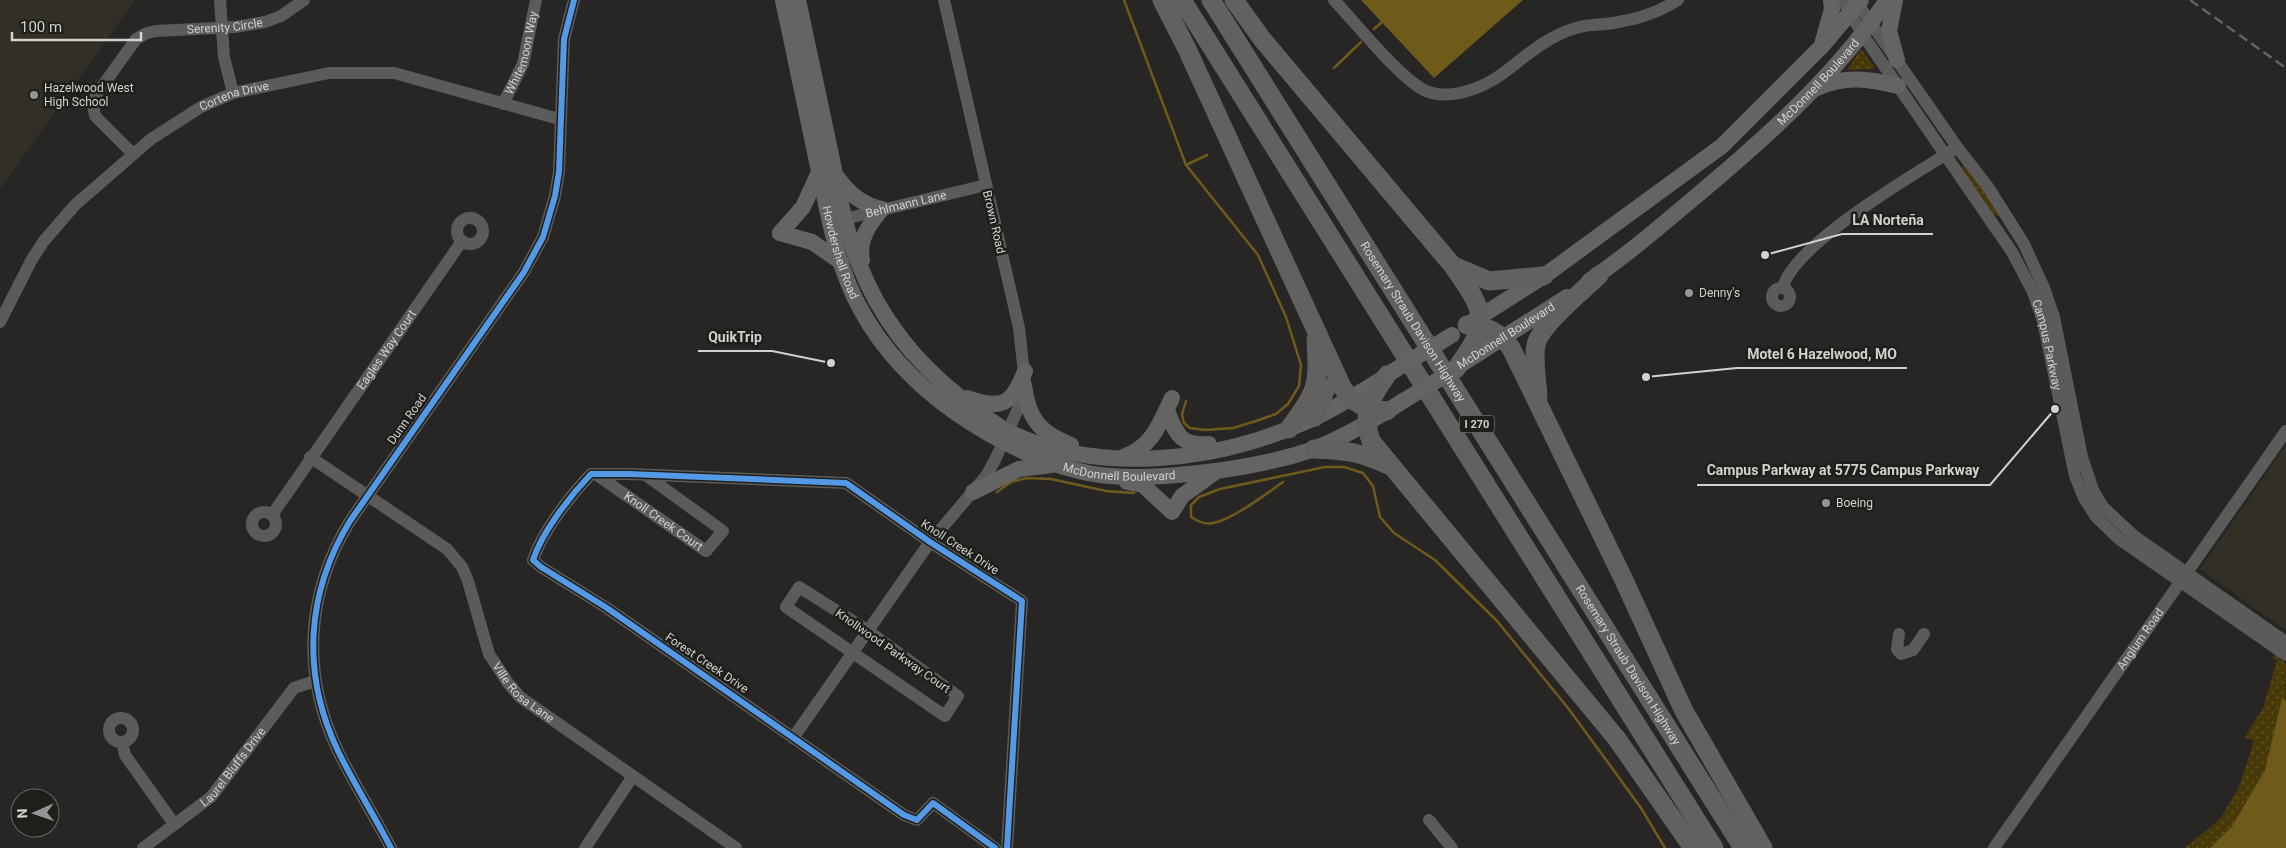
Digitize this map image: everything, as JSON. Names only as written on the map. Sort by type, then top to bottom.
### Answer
[{"type":"highway","points":[[1162,0],[1187,49],[1328,355],[1350,398],[1367,416]]},
{"type":"highway","name":"Rosemary Straub Davison Highway","points":[[1182,0],[1714,848]]},
{"type":"highway","name":"Rosemary Straub Davison Highway","points":[[1211,0],[1743,848]]},
{"type":"highway","points":[[1234,0],[1262,39],[1453,266],[1472,294],[1469,326],[1478,336],[1463,362]]},
{"type":"highway","points":[[1453,266],[1489,281],[1544,276]]},
{"type":"highway","points":[[1538,407],[1535,356],[1540,334],[1552,319],[1599,275]]},
{"type":"highway","points":[[1522,372],[1526,337],[1536,318]]},
{"type":"highway","points":[[1469,326],[1496,332],[1511,348],[1538,407],[1622,576],[1684,711],[1763,848]]},
{"type":"highway","points":[[1289,429],[1313,394],[1317,380],[1316,328]]},
{"type":"highway","points":[[1315,417],[1327,386],[1328,355]]},
{"type":"highway","points":[[1387,375],[1370,401],[1367,416],[1372,441],[1391,467],[1617,739],[1693,848]]},
{"type":"highway","points":[[1367,416],[1395,406]]},
{"type":"highway","points":[[1314,449],[1360,452],[1391,467]]},
{"type":"main road","name":"Howdershell Road","points":[[783,0],[827,173],[866,280],[890,324],[922,362],[1005,437]]},
{"type":"main road","name":"Howdershell Road","points":[[798,0],[827,173],[828,221],[841,262],[860,309],[877,338],[896,361],[939,400],[1005,437]]},
{"type":"main road","points":[[1822,46],[1832,9],[1831,0]]},
{"type":"main road","name":"McDonnell Boulevard","points":[[1395,406],[1536,318],[1599,275],[1738,161],[1809,92],[1867,29],[1887,0]]},
{"type":"main road","points":[[1895,0],[1889,30],[1897,60]]},
{"type":"main road","name":"McDonnell Boulevard","points":[[1005,437],[1084,456],[1114,458],[1195,453],[1289,429],[1315,417],[1469,326],[1544,276],[1722,146],[1822,46],[1853,4]]},
{"type":"main road","points":[[1809,92],[1827,83],[1847,79],[1872,80],[1898,86]]},
{"type":"main road","points":[[841,262],[812,242],[780,233],[803,207],[827,173],[853,196],[868,206],[882,209],[867,226],[863,240],[861,256],[866,280]]},
{"type":"main road","points":[[958,395],[984,404],[1002,404],[1015,394],[1025,378]]},
{"type":"main road","points":[[1025,378],[1030,410],[1043,431],[1055,439],[1073,446],[1084,456]]},
{"type":"main road","points":[[1114,458],[1137,452],[1148,443],[1170,405],[1175,431],[1185,441],[1196,445],[1240,438],[1258,438]]},
{"type":"main road","name":"McDonnell Boulevard","points":[[1005,437],[1061,466],[1081,472],[1113,476],[1167,475],[1271,461],[1314,449],[1367,416]]},
{"type":"main road","points":[[973,492],[1019,469],[1061,466]]},
{"type":"main road","points":[[1113,476],[1124,481],[1143,485],[1172,512],[1182,496],[1190,488],[1222,469]]},
{"type":"street","points":[[220,0],[224,57],[234,93]]},
{"type":"street","name":"Serenity Circle","points":[[133,154],[95,116],[93,105],[99,90],[136,39],[156,30],[221,27],[265,22],[281,16],[304,0]]},
{"type":"street","name":"Whitemoon Way","points":[[503,104],[523,64],[536,0]]},
{"type":"street","name":"Dunn Road","points":[[391,848],[337,750],[326,723],[315,681],[313,634],[318,594],[339,538],[536,254],[549,221],[559,172],[559,119],[564,39],[574,0]]},
{"type":"street","name":"Brown Road","points":[[793,738],[930,542],[986,476],[1018,409],[1025,378],[1019,328],[944,0]]},
{"type":"street","points":[[1334,0],[1407,78],[1427,91],[1447,94],[1466,91],[1484,84],[1501,75],[1527,52],[1576,28],[1638,17],[1678,0]]},
{"type":"street","name":"Campus Parkway","points":[[1853,4],[1898,86],[2012,252],[2033,292],[2048,344],[2074,476],[2084,498],[2096,517],[2108,529],[2286,642]]},
{"type":"street","name":"Campus Parkway","points":[[1867,29],[1897,60],[1957,148],[1988,186],[2015,228],[2044,288],[2060,341],[2082,457],[2093,490],[2103,507],[2118,522],[2184,577],[2286,655]]},
{"type":"street","name":"Cortena Drive","points":[[0,322],[31,261],[43,242],[75,205],[133,154],[176,122],[201,107],[234,93],[329,73],[394,73],[559,119]]},
{"type":"street","points":[[1783,288],[1784,282],[1797,264],[1853,214],[1957,148]]},
{"type":"street","name":"Behlmann Lane","points":[[828,221],[845,220],[882,209],[986,185]]},
{"type":"street","name":"Eagles Way Court","points":[[272,515],[310,456],[462,241]]},
{"type":"street","name":"Anglum Road","points":[[1994,848],[2286,431]]},
{"type":"street","points":[[310,456],[367,496]]},
{"type":"street","name":"Forest Creek Drive","points":[[597,475],[591,474],[579,486],[539,544],[533,560],[707,676],[904,816],[917,820],[933,803],[995,848]]},
{"type":"street","points":[[597,475],[629,474],[647,476]]},
{"type":"street","name":"Knoll Creek Court","points":[[597,475],[706,552],[723,531],[647,476]]},
{"type":"street","name":"Knoll Creek Drive","points":[[647,476],[846,484],[930,542],[1022,601],[1008,848]]},
{"type":"street","name":"Ville Rosa Lane","points":[[367,496],[447,549],[462,567],[474,597],[477,616],[489,654],[508,683],[520,697],[736,848]]},
{"type":"street","name":"Knollwood Parkway Court","points":[[799,587],[867,630],[958,696],[945,716],[851,653],[786,607],[799,587]]},
{"type":"street","points":[[1899,634],[1897,649],[1901,654],[1914,650],[1924,634]]},
{"type":"street","name":"Laurel Bluffs Drive","points":[[143,848],[211,797],[226,781],[270,717],[294,688],[315,681]]},
{"type":"street","points":[[122,742],[125,756],[174,824]]},
{"type":"street","points":[[585,848],[633,776]]},
{"type":"street","points":[[1429,820],[1452,848]]},
{"type":"shaded area","name":"Hazelwood West High School","points":[[0,0],[135,0],[0,189]]},
{"type":"shaded area","points":[[1361,0],[1523,0],[1434,78]]},
{"type":"shaded area","points":[[1861,49],[1874,66],[1874,69],[1847,70]]},
{"type":"shaded area","points":[[1964,166],[1985,190],[1999,216],[1994,215],[1961,167]]},
{"type":"shaded area","points":[[2286,445],[2286,630],[2200,569]]},
{"type":"shaded area","points":[[2275,655],[2286,664],[2286,701],[2282,699],[2265,770],[2232,826],[2210,848],[2185,848],[2220,819],[2239,787],[2254,741],[2245,737],[2263,708],[2277,660],[2272,658]]},
{"type":"shaded area","points":[[2282,698],[2286,701],[2286,848],[2210,848],[2232,826],[2265,770]]},
{"type":"waterway","points":[[1124,0],[1186,165],[1258,255],[1286,317],[1301,365],[1299,386],[1288,404],[1276,414],[1256,421],[1233,428],[1205,430],[1190,428],[1184,423],[1182,414],[1186,401]]},
{"type":"waterway","points":[[1374,29],[1382,22]]},
{"type":"waterway","points":[[1334,68],[1361,42]]},
{"type":"waterway","points":[[1186,165],[1207,155]]},
{"type":"waterway","points":[[1283,482],[1249,506],[1221,521],[1207,523],[1191,517],[1191,505],[1199,497],[1220,489],[1325,467],[1344,467],[1363,473],[1373,486],[1380,517],[1394,533],[1435,560],[1497,621],[1568,708],[1641,808],[1665,848]]},
{"type":"waterway","points":[[997,492],[1011,482],[1027,478],[1051,479],[1106,491],[1134,493]]},
{"type":"railway","points":[[2190,0],[2286,68]]},
{"type":"cycle path","points":[[391,848],[344,763],[326,722],[318,693],[314,663],[317,605],[324,576],[335,548],[350,521],[524,272],[543,237],[555,196],[559,172],[564,39],[574,0]]},
{"type":"cycle path","points":[[995,848],[933,803],[917,820],[904,815],[607,608],[541,567],[533,560],[550,526],[566,503],[591,474],[846,483],[930,542],[1022,601],[1007,848]]},
{"type":"place","name":"Hazelwood West High School","points":[[34,95]]},
{"type":"place","name":"LA Norteña","points":[[1765,255]]},
{"type":"place","name":"Denny's","points":[[1689,293]]},
{"type":"place","name":"QuikTrip","points":[[831,363]]},
{"type":"place","name":"Motel 6 Hazelwood, MO","points":[[1646,377]]},
{"type":"place","name":"Campus Parkway at 5775 Campus Parkway","points":[[2055,409]]},
{"type":"place","name":"Boeing","points":[[1826,503]]}]
